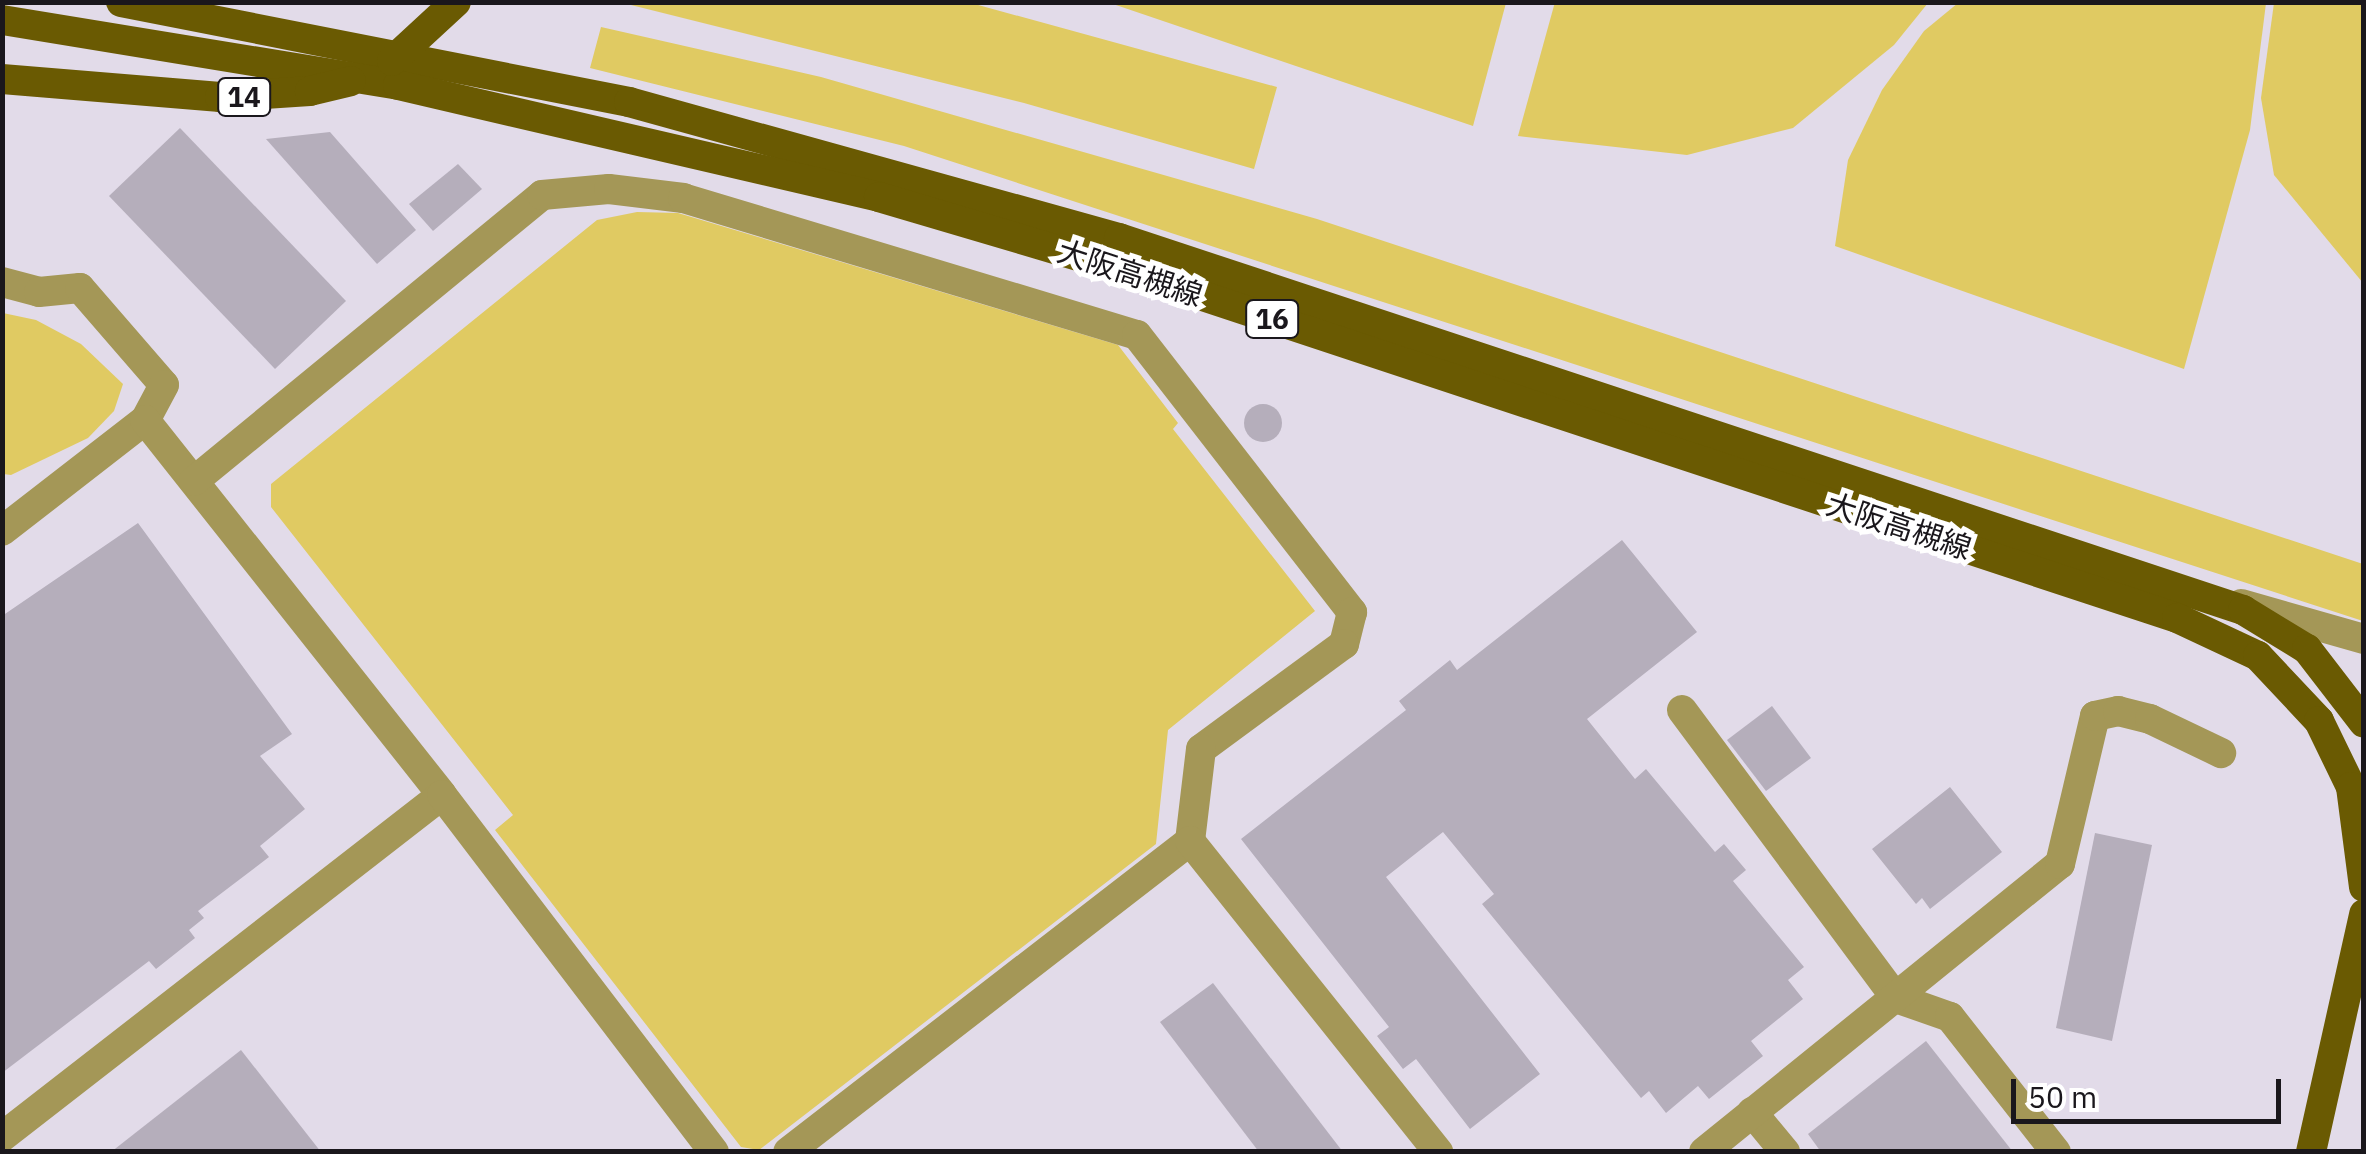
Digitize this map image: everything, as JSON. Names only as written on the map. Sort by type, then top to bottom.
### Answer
[{"type":"main road","name":"大阪高槻線","points":[[120,2],[518,76],[884,168],[1175,256],[2204,595],[2278,628],[2308,649],[2364,723]]},
{"type":"main road","name":"14","points":[[2,79],[220,97],[310,91],[390,63],[456,2]]},
{"type":"main road","name":"大阪高槻線","points":[[2,20],[398,85],[879,197],[1112,266],[2177,618],[2258,656],[2319,721],[2351,787],[2364,887]]},
{"type":"main road","points":[[2311,1152],[2364,914]]},
{"type":"street","points":[[194,480],[542,195],[609,189],[683,198],[1138,335],[1352,612],[1344,644],[1200,749],[1190,841],[1438,1152]]},
{"type":"street","points":[[2,282],[38,292],[80,288],[164,385],[145,420],[2,532]]},
{"type":"street","points":[[145,420],[442,796],[714,1152]]},
{"type":"street","points":[[2204,595],[2364,640]]},
{"type":"street","points":[[1682,710],[1896,998],[1950,1017],[2056,1152]]},
{"type":"street","points":[[1704,1152],[2060,864],[2094,716],[2118,710],[2150,719],[2221,754]]},
{"type":"street","points":[[2,1137],[442,796]]},
{"type":"street","points":[[788,1152],[1190,841]]},
{"type":"street","points":[[1752,1112],[1785,1152]]},
{"type":"shaded area","points":[[1506,2],[1473,126],[1110,3]]},
{"type":"shaded area","points":[[1555,2],[1928,3],[1894,45],[1793,128],[1687,155],[1518,136]]},
{"type":"shaded area","points":[[623,3],[971,3],[1277,87],[1254,169],[1024,103]]},
{"type":"shaded area","points":[[1958,3],[2266,3],[2250,130],[2184,369],[1835,246],[1848,160],[1882,90],[1924,31]]},
{"type":"shaded area","points":[[2274,3],[2363,3],[2363,283],[2274,175],[2261,98]]},
{"type":"shaded area","points":[[601,27],[821,77],[1317,219],[2363,564],[2363,621],[904,146],[590,68]]},
{"type":"shaded area","points":[[637,212],[678,213],[1118,345],[1178,423],[1173,429],[1315,611],[1168,730],[1156,844],[759,1150],[741,1147],[495,830],[513,815],[271,507],[271,484],[597,220]]},
{"type":"shaded area","points":[[3,313],[36,320],[81,344],[123,384],[114,411],[88,438],[11,475],[3,474]]},
{"type":"building","points":[[180,128],[346,301],[275,369],[109,196]]},
{"type":"building","points":[[330,132],[416,230],[377,264],[266,139]]},
{"type":"building","points":[[458,164],[482,189],[433,231],[409,204]]},
{"type":"building","points":[[1263,404],[1276,410],[1282,423],[1276,436],[1263,442],[1250,436],[1244,423],[1250,410]]},
{"type":"building","points":[[138,523],[292,734],[260,756],[305,809],[260,846],[269,857],[198,911],[204,918],[189,930],[195,938],[156,969],[149,961],[2,1073],[2,616]]},
{"type":"building","points":[[1622,540],[1697,632],[1587,719],[1635,779],[1646,769],[1715,852],[1724,844],[1746,870],[1733,881],[1804,967],[1788,980],[1803,999],[1751,1041],[1763,1056],[1709,1099],[1698,1086],[1666,1113],[1649,1091],[1641,1098],[1482,904],[1494,894],[1443,832],[1386,877],[1540,1074],[1470,1129],[1416,1059],[1403,1069],[1377,1036],[1389,1027],[1241,839],[1406,710],[1399,701],[1450,660],[1457,670]]},
{"type":"building","points":[[1772,706],[1811,758],[1766,791],[1727,740]]},
{"type":"building","points":[[1950,787],[2002,852],[1930,909],[1922,898],[1916,904],[1872,849]]},
{"type":"building","points":[[2095,833],[2152,845],[2112,1041],[2056,1028]]},
{"type":"building","points":[[1213,983],[1343,1152],[1259,1152],[1160,1022]]},
{"type":"building","points":[[1926,1041],[2013,1152],[1821,1152],[1808,1134]]},
{"type":"building","points":[[241,1050],[321,1152],[111,1152]]}]
